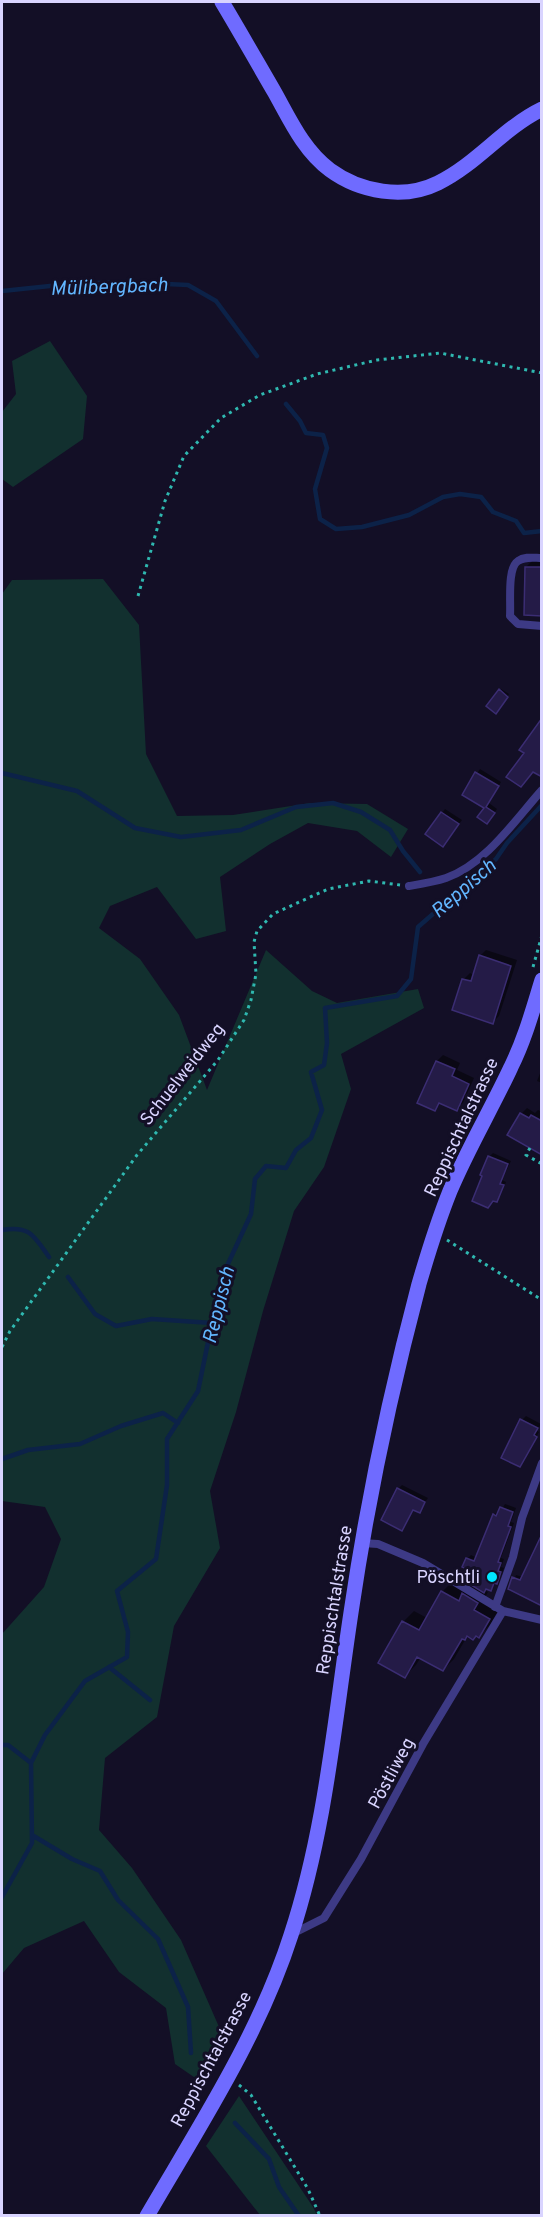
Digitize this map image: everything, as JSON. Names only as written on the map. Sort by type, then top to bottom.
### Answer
[{"type":"main road","points":[[222,2],[304,143],[329,170],[358,186],[388,192],[412,191],[437,184],[475,159],[504,132],[542,109]]},
{"type":"main road","name":"Reppischtalstrasse","points":[[147,2216],[228,2076],[277,1974],[292,1934],[311,1862],[325,1787],[362,1543],[377,1461],[419,1284],[451,1190],[513,1064],[527,1030],[541,981]]},
{"type":"lane","points":[[542,558],[525,558],[517,561],[511,571],[510,615],[518,624],[542,626]]},
{"type":"lane","points":[[410,886],[447,877],[473,863],[542,790]]},
{"type":"lane","name":"Pöstliweg","points":[[292,1934],[324,1918],[361,1859],[499,1609],[529,1496],[542,1462]]},
{"type":"lane","points":[[362,1543],[378,1544],[423,1563],[499,1609],[542,1620]]},
{"type":"path","points":[[138,596],[165,501],[184,456],[221,418],[260,395],[317,374],[367,362],[440,353],[542,374]]},
{"type":"path","name":"Schuelweidweg","points":[[2,1347],[10,1331],[136,1155],[218,1060],[244,1020],[256,974],[254,942],[257,931],[273,914],[328,889],[369,881],[410,886]]},
{"type":"path","points":[[530,1148],[526,1155],[542,1164]]},
{"type":"path","points":[[443,1237],[542,1300]]},
{"type":"path","name":"Reppischtalstrasse","points":[[338,1589],[342,1554]]},
{"type":"path","points":[[228,2076],[251,2095],[308,2189],[320,2216]]},
{"type":"green space","points":[[50,341],[87,396],[83,439],[13,487],[2,479],[2,412],[16,394],[12,361]]},
{"type":"green space","points":[[103,579],[139,625],[146,754],[177,816],[233,815],[310,803],[367,804],[408,829],[391,857],[357,831],[308,823],[270,844],[220,877],[226,931],[196,939],[157,887],[110,906],[99,928],[140,959],[179,1015],[207,1090],[266,950],[312,991],[337,1003],[418,989],[424,1008],[341,1054],[351,1089],[324,1167],[294,1211],[263,1311],[236,1412],[210,1491],[220,1548],[174,1626],[157,1717],[105,1758],[99,1830],[132,1868],[181,1940],[223,2036],[204,2084],[175,2064],[166,2008],[119,1972],[84,1921],[24,1948],[2,1974],[2,1634],[44,1587],[61,1539],[45,1507],[2,1501],[2,594],[12,580]]},
{"type":"green space","points":[[239,2096],[317,2215],[260,2215],[206,2146]]},
{"type":"building","points":[[525,567],[542,567],[542,616],[524,615]]},
{"type":"building","points":[[499,689],[508,697],[496,714],[486,706]]},
{"type":"building","points":[[542,718],[542,777],[533,772],[521,787],[506,777],[524,753],[519,750]]},
{"type":"building","points":[[475,772],[499,786],[486,807],[495,813],[487,824],[477,817],[484,808],[462,795]]},
{"type":"building","points":[[441,812],[459,824],[443,847],[425,834]]},
{"type":"building","points":[[479,955],[511,966],[493,1024],[452,1010],[462,979],[471,981]]},
{"type":"building","points":[[436,1061],[455,1069],[452,1076],[469,1084],[457,1111],[439,1103],[435,1111],[417,1103]]},
{"type":"building","points":[[520,1113],[529,1118],[531,1115],[542,1121],[542,1155],[507,1135]]},
{"type":"building","points":[[488,1156],[508,1164],[500,1184],[504,1185],[497,1202],[493,1201],[488,1208],[472,1201]]},
{"type":"building","points":[[520,1419],[538,1428],[534,1435],[537,1437],[520,1467],[501,1458]]},
{"type":"building","points":[[397,1488],[425,1502],[420,1513],[413,1510],[402,1531],[381,1520]]},
{"type":"building","points":[[500,1507],[513,1512],[508,1526],[511,1527],[498,1562],[501,1563],[498,1571],[501,1572],[497,1584],[494,1583],[491,1591],[486,1589],[484,1593],[466,1582],[470,1571],[462,1567],[466,1558],[474,1561],[493,1514],[496,1516]]},
{"type":"building","points":[[542,1534],[542,1606],[508,1589],[512,1577],[520,1580]]},
{"type":"building","points":[[441,1591],[459,1601],[462,1593],[478,1603],[474,1610],[490,1619],[479,1638],[476,1636],[473,1640],[467,1636],[465,1640],[462,1639],[443,1671],[417,1657],[405,1678],[378,1663],[402,1621],[419,1630]]},
{"type":"waterway","name":"Mülibergbach","points":[[2,291],[69,284],[124,282],[188,285],[216,301],[257,356]]},
{"type":"waterway","name":"Mülibergbach","points":[[286,404],[300,421],[306,433],[323,435],[327,448],[315,489],[320,519],[336,529],[362,527],[409,515],[443,497],[460,494],[481,497],[493,512],[516,521],[524,533],[542,531]]},
{"type":"waterway","points":[[2,773],[77,791],[135,828],[181,837],[241,830],[296,807],[333,803],[361,812],[390,830],[420,872]]},
{"type":"waterway","name":"Reppisch","points":[[2,1897],[32,1843],[31,1763],[45,1735],[85,1681],[127,1657],[128,1632],[117,1591],[156,1559],[167,1485],[167,1439],[198,1391],[221,1279],[251,1214],[255,1179],[266,1166],[286,1168],[296,1150],[311,1138],[322,1110],[311,1072],[324,1065],[327,1043],[325,1008],[397,996],[411,979],[418,927],[496,859],[507,843],[542,805]]},
{"type":"waterway","points":[[2,1230],[25,1231],[35,1238],[49,1257]]},
{"type":"waterway","points":[[68,1277],[95,1314],[116,1326],[152,1319],[212,1323]]},
{"type":"waterway","points":[[2,1459],[28,1450],[80,1444],[121,1426],[163,1413],[178,1423]]},
{"type":"waterway","points":[[109,1667],[150,1700]]},
{"type":"waterway","points":[[2,1745],[8,1745],[31,1763]]},
{"type":"waterway","points":[[32,1835],[72,1859],[100,1871],[118,1900],[158,1939],[188,2007],[191,2053]]},
{"type":"waterway","points":[[235,2123],[269,2159],[279,2187],[299,2216]]},
{"type":"place","name":"Pöschtli","points":[[492,1577]]}]
